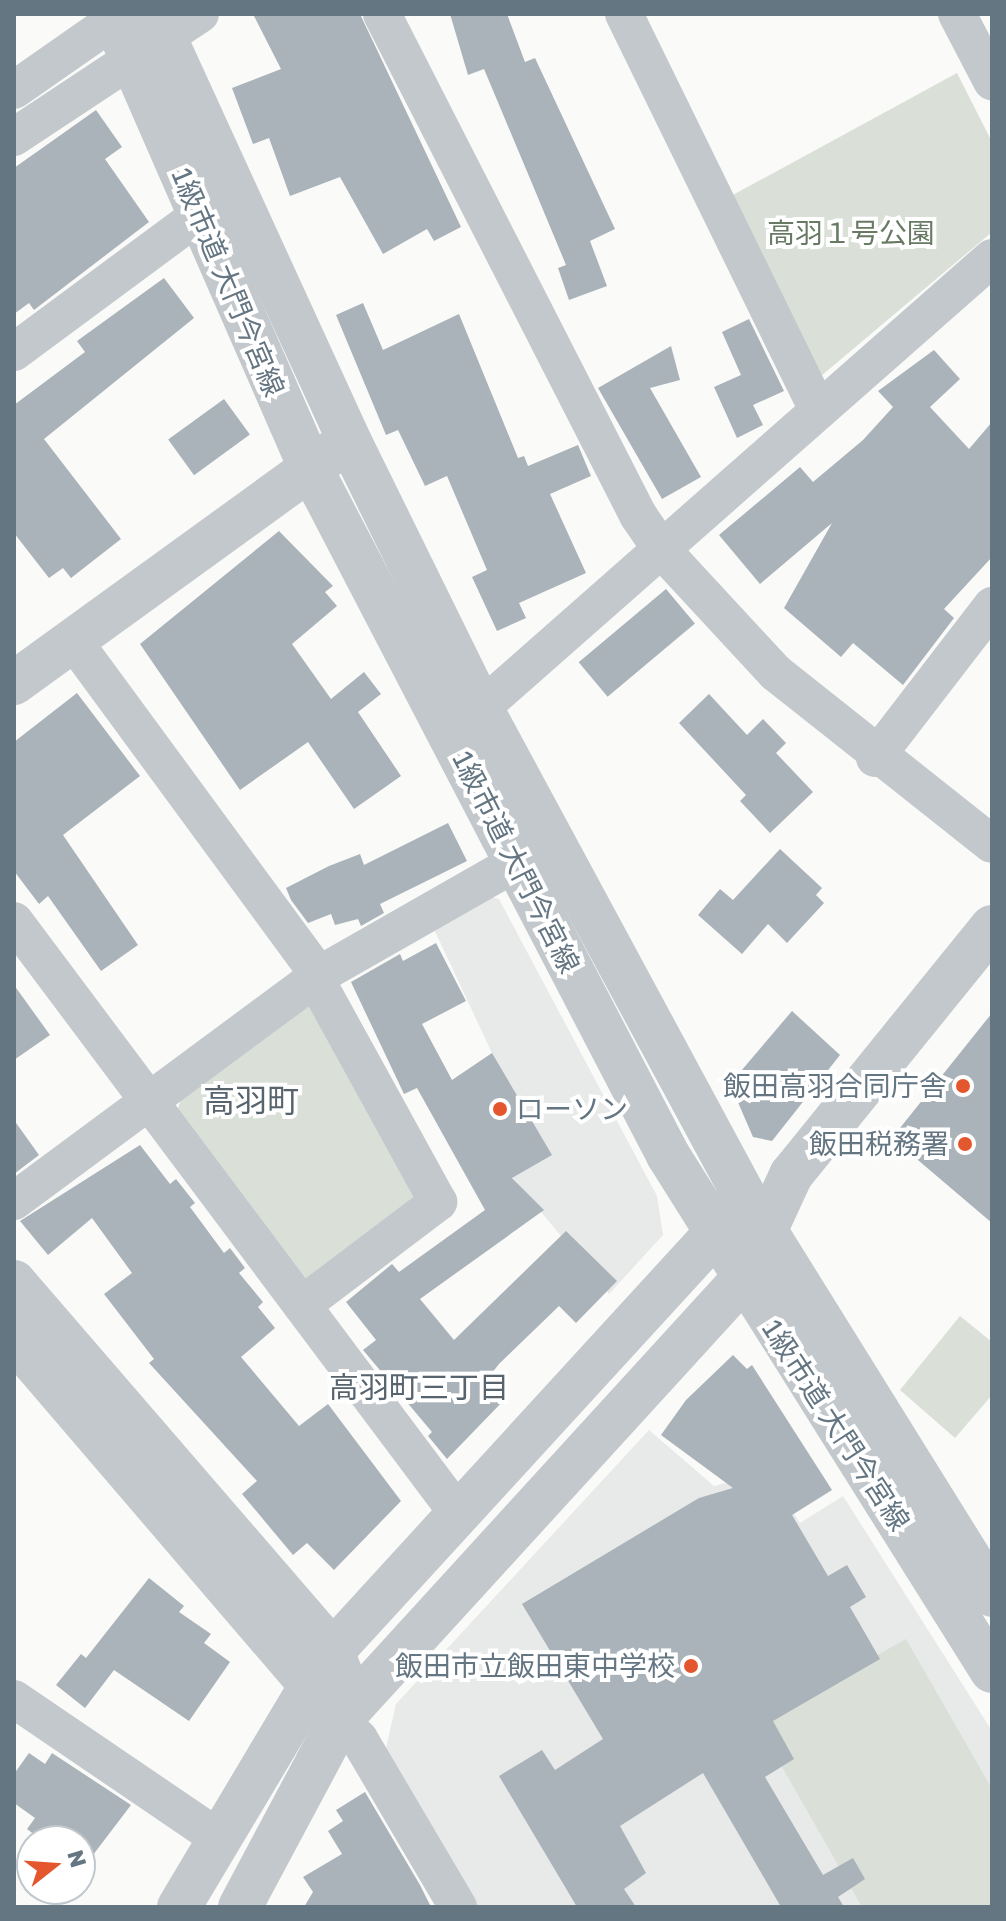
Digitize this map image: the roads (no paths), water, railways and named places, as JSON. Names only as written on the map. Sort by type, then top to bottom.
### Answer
[{"type":"street","points":[[14,90],[133,27],[200,14]]},
{"type":"street","points":[[382,14],[638,515],[661,549],[776,673],[875,758],[992,844]]},
{"type":"street","points":[[624,14],[817,408]]},
{"type":"street","points":[[957,14],[992,81]]},
{"type":"street","points":[[14,137],[133,27]]},
{"type":"street","points":[[133,27],[350,442],[481,708],[757,1218],[992,1595]]},
{"type":"street","name":"1級市道 大門今宮線","points":[[133,27],[199,215],[309,465],[712,1233],[992,1671]]},
{"type":"street","points":[[14,352],[199,215]]},
{"type":"street","points":[[481,708],[817,408],[992,258]]},
{"type":"street","points":[[14,683],[309,465],[350,442]]},
{"type":"street","points":[[875,758],[992,606]]},
{"type":"street","points":[[72,639],[317,977],[438,1202],[302,1305]]},
{"type":"street","points":[[14,1201],[317,977],[517,862]]},
{"type":"street","points":[[14,921],[457,1512]]},
{"type":"street","points":[[240,1907],[351,1722],[743,1279],[757,1218],[985,948]]},
{"type":"street","points":[[179,1907],[217,1837],[321,1667],[457,1512],[712,1233],[757,1218]]},
{"type":"street","points":[[14,1282],[321,1667],[458,1907]]},
{"type":"street","points":[[14,1339],[321,1667]]},
{"type":"street","points":[[14,1699],[217,1837]]},
{"type":"place","name":"飯田高羽合同庁舎","points":[[963,1086]]},
{"type":"place","name":"ローソン","points":[[500,1109]]},
{"type":"place","name":"飯田税務署","points":[[965,1144]]},
{"type":"place","name":"飯田市立飯田東中学校","points":[[691,1666]]},
{"type":"district","name":"高羽町","points":[[251,1100]]},
{"type":"district","name":"高羽町三丁目","points":[[419,1387]]},
{"type":"park label","name":"高羽１号公園","points":[[851,233]]}]
